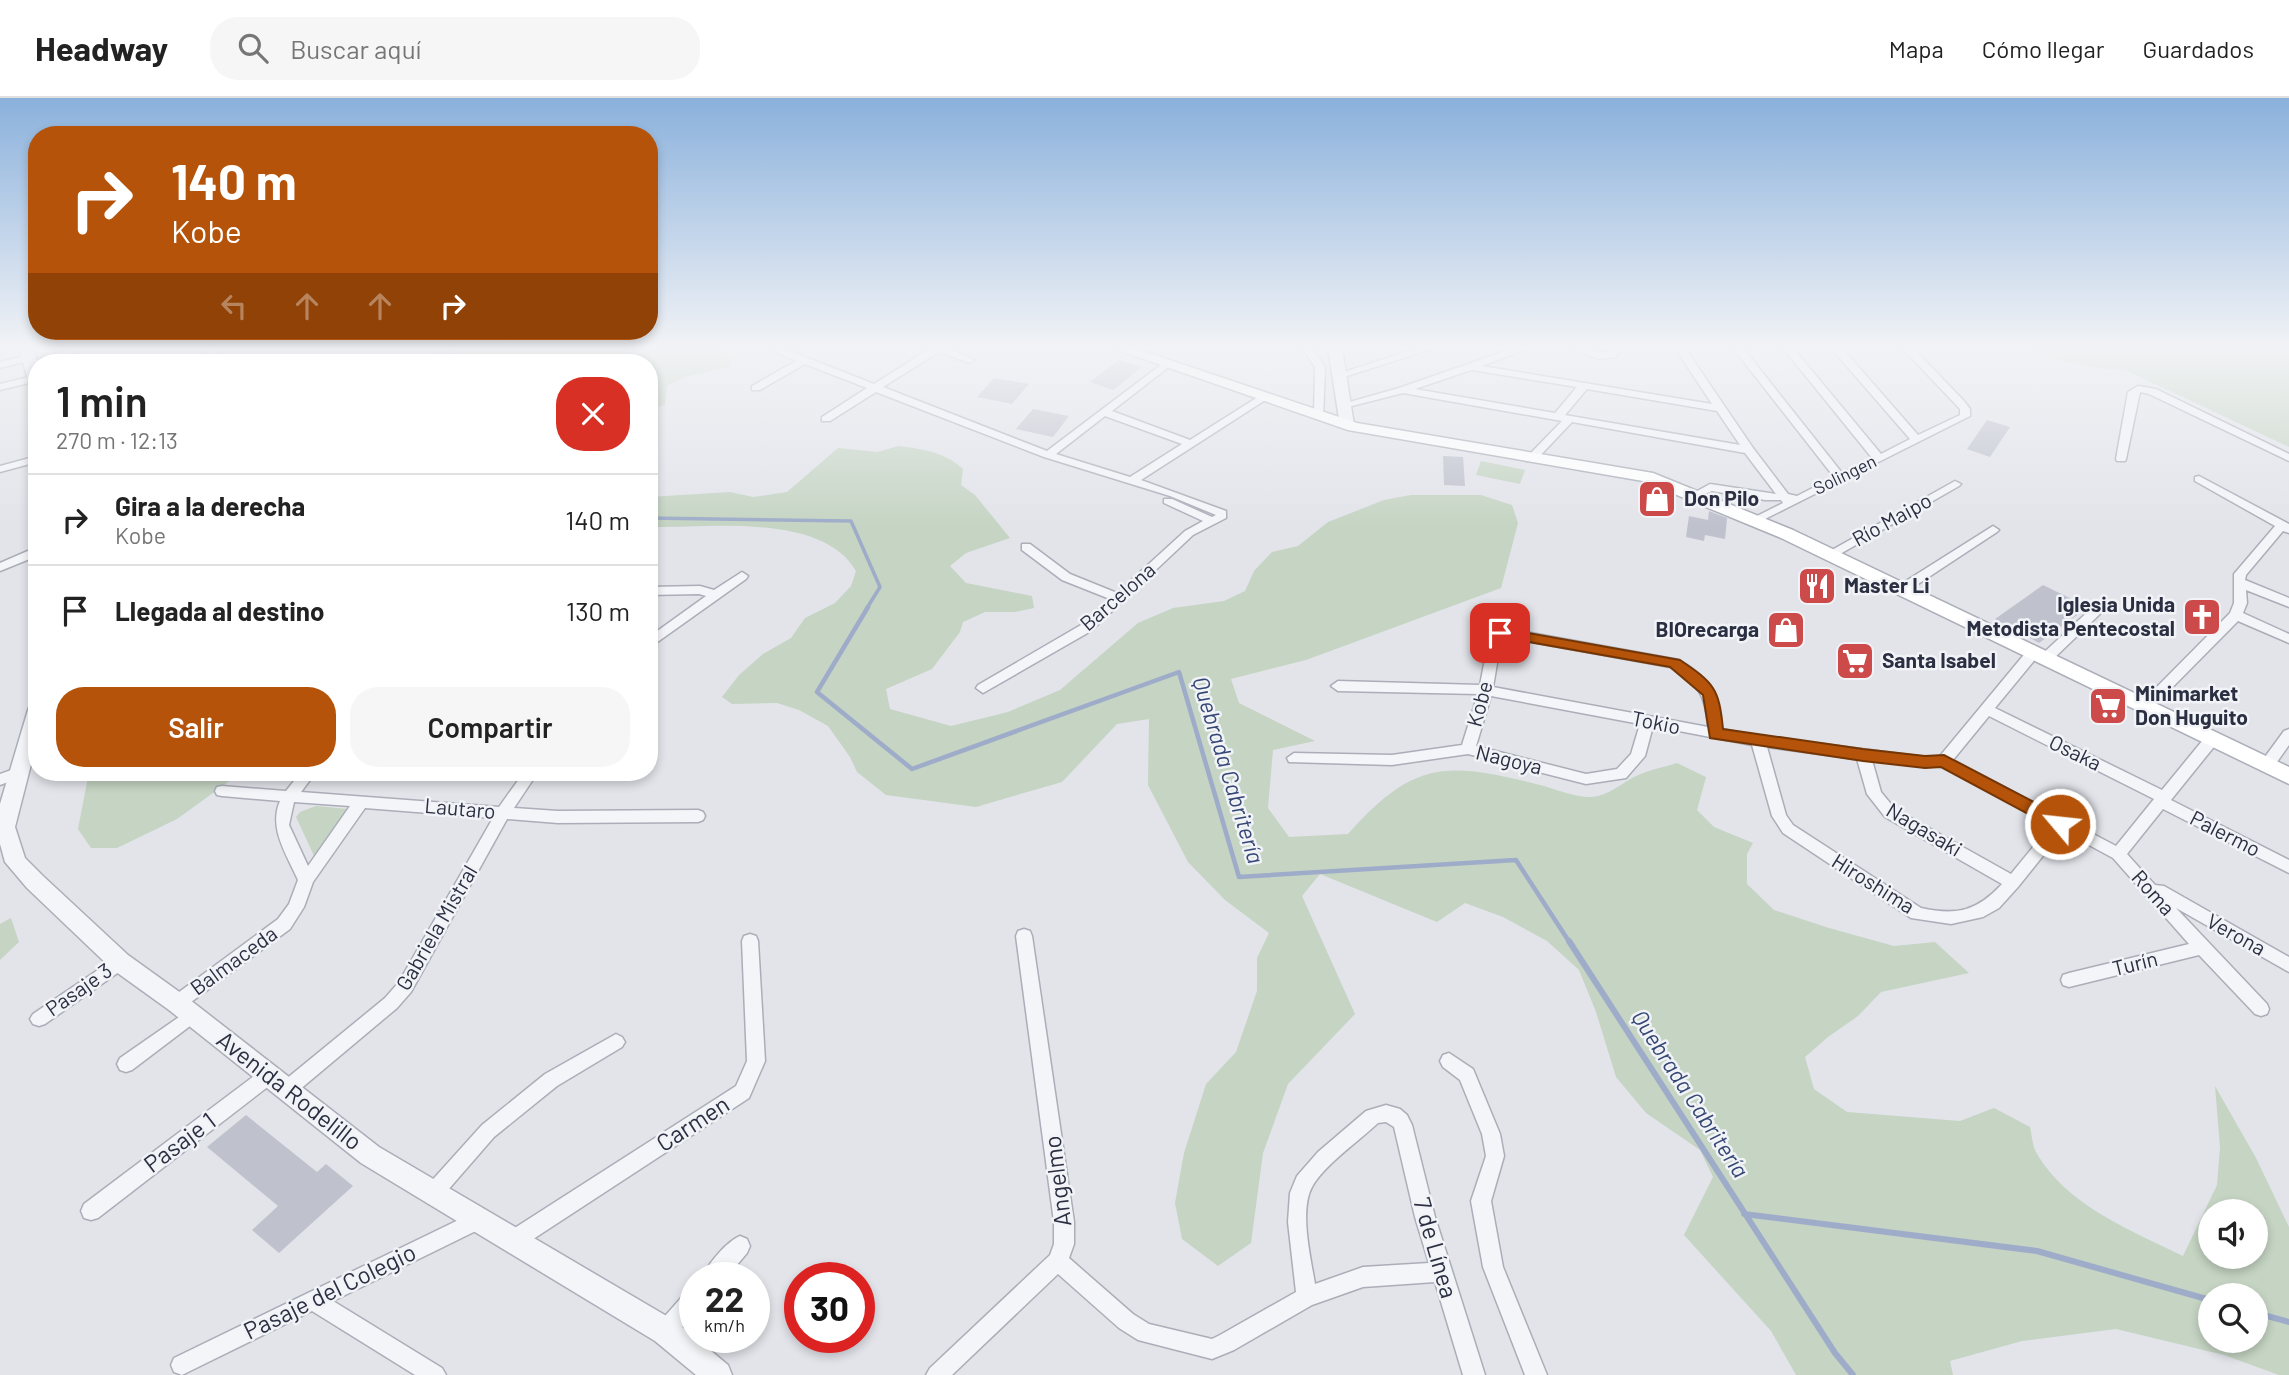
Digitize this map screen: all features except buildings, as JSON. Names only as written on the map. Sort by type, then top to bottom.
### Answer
[{"type":"main road","points":[[1295,408],[1347,425],[1647,477],[1703,491],[1765,515],[1829,555],[2289,776]]},
{"type":"street","points":[[826,419],[844,408]]},
{"type":"street","points":[[929,408],[1048,455],[1130,482],[1247,408]]},
{"type":"street","points":[[1048,455],[1111,408]]},
{"type":"street","points":[[1319,408],[1319,416]]},
{"type":"street","points":[[1344,408],[1347,425]]},
{"type":"street","points":[[1508,408],[1749,450]]},
{"type":"street","points":[[1531,459],[1570,408]]},
{"type":"street","points":[[1720,408],[1749,450],[1791,499]]},
{"type":"street","points":[[1785,408],[1840,478]]},
{"type":"street","points":[[1837,408],[1879,459]]},
{"type":"street","points":[[1888,408],[1916,440]]},
{"type":"street","name":"Solingen","points":[[1765,515],[1791,499],[1840,478],[1965,416],[1964,408]]},
{"type":"street","points":[[2121,459],[2130,408]]},
{"type":"street","points":[[2186,408],[2289,458]]},
{"type":"street","points":[[1105,412],[1189,443]]},
{"type":"street","points":[[0,469],[28,461]]},
{"type":"street","points":[[2145,707],[2236,615],[2243,603],[2240,574],[2285,527],[2199,479]]},
{"type":"street","name":"Barcelona","points":[[983,688],[1086,628],[1189,533],[1212,521],[1168,501],[1152,489],[1130,482]]},
{"type":"street","name":"Río Maipo","points":[[1829,555],[1955,485]]},
{"type":"street","points":[[1703,491],[1791,499]]},
{"type":"street","points":[[1765,497],[1772,504],[1765,515]]},
{"type":"street","points":[[1902,589],[1993,530]]},
{"type":"street","points":[[1026,547],[1066,577],[1120,599]]},
{"type":"street","points":[[0,567],[28,555]]},
{"type":"street","points":[[658,637],[742,576]]},
{"type":"street","points":[[2239,583],[2289,603]]},
{"type":"street","points":[[658,592],[700,590],[716,595]]},
{"type":"street","points":[[1944,761],[1986,709],[2038,657],[2098,609]]},
{"type":"street","points":[[2236,615],[2289,639]]},
{"type":"street","name":"Kobe","points":[[1468,749],[1486,690],[1495,638],[1500,633],[1665,660],[1680,666],[1709,692],[1713,700],[1715,734]]},
{"type":"street","name":"Tokio","points":[[1338,686],[1486,690],[1758,741],[1925,762],[1944,761],[2119,854]]},
{"type":"street","name":"Osaka","points":[[1986,709],[2162,799]]},
{"type":"street","name":"Nagoya","points":[[1294,758],[1392,760],[1468,749],[1586,779],[1621,774],[1638,755],[1648,721]]},
{"type":"street","name":"Avenida Rodelillo","points":[[28,731],[8,777],[5,827],[16,862],[120,962],[370,1155],[665,1331],[718,1375]]},
{"type":"street","points":[[2267,765],[2289,734]]},
{"type":"street","name":"Roma","points":[[2212,740],[2119,854],[2202,948],[2261,1009]]},
{"type":"street","name":"Hiroshima","points":[[1758,741],[1779,816],[1787,829],[1917,913],[1938,919],[1963,916],[1986,909],[2060,824]]},
{"type":"street","name":"Nagasaki","points":[[1863,755],[1874,794],[1890,813],[2012,882]]},
{"type":"street","points":[[302,781],[284,806],[282,825],[306,880]]},
{"type":"street","name":"Gabriela Mistral","points":[[277,1083],[391,1003],[405,987],[503,813],[525,781]]},
{"type":"street","name":"Lautaro","points":[[222,791],[578,817],[698,816]]},
{"type":"street","name":"Palermo","points":[[2162,799],[2289,867]]},
{"type":"street","name":"Balmaceda","points":[[126,1063],[184,1009],[284,924],[296,908],[306,880],[362,802]]},
{"type":"street","name":"Verona","points":[[2147,885],[2289,965]]},
{"type":"street","name":"Angelmo","points":[[1024,936],[1064,1222],[1064,1244],[1058,1261]]},
{"type":"street","name":"Carmen","points":[[514,1240],[743,1092],[756,1061],[750,941]]},
{"type":"street","name":"Turín","points":[[2068,980],[2202,948]]},
{"type":"street","name":"Pasaje 3","points":[[39,1019],[120,962]]},
{"type":"street","points":[[433,1192],[488,1131],[551,1080],[617,1042]]},
{"type":"street","points":[[1449,1060],[1467,1075],[1492,1134],[1495,1156],[1481,1201],[1493,1267],[1536,1375]]},
{"type":"street","name":"Pasaje 1","points":[[91,1211],[277,1083]]},
{"type":"street","name":"7 de Línea","points":[[1307,1297],[1298,1223],[1299,1197],[1305,1181],[1372,1117],[1389,1113],[1400,1120],[1441,1272],[1474,1375]]},
{"type":"street","name":"Pasaje del Colegio","points":[[188,1370],[204,1355],[479,1219]]},
{"type":"street","points":[[726,1262],[740,1246]]},
{"type":"street","points":[[950,1371],[1058,1261],[1126,1321],[1145,1333],[1212,1349],[1307,1297],[1363,1276],[1441,1272]]},
{"type":"street","points":[[312,1300],[435,1375]]},
{"type":"street","points":[[665,1331],[679,1315]]},
{"type":"green space","points":[[2205,408],[2289,408],[2289,447]]},
{"type":"green space","points":[[898,446],[924,450],[941,455],[963,469],[961,485],[975,495],[1010,538],[966,553],[950,566],[966,583],[1032,596],[1034,608],[1015,612],[985,612],[963,622],[960,632],[932,669],[886,689],[890,709],[951,726],[1008,712],[1060,690],[1138,623],[1173,608],[1224,601],[1245,591],[1254,571],[1272,552],[1298,546],[1328,522],[1384,500],[1411,495],[1481,495],[1512,505],[1518,523],[1501,588],[1306,660],[1231,679],[1239,703],[1315,741],[1273,750],[1268,808],[1289,837],[1348,834],[1393,791],[1414,779],[1434,773],[1480,772],[1586,797],[1604,794],[1641,774],[1677,763],[1706,777],[1697,810],[1714,827],[1753,843],[1747,854],[1747,884],[1774,910],[1894,946],[1935,942],[1969,973],[1881,992],[1858,1016],[1805,1057],[1814,1089],[1847,1112],[1960,1121],[1994,1108],[2030,1127],[2037,1154],[2050,1172],[2065,1188],[2102,1215],[2183,1256],[2198,1225],[2198,1269],[2268,1269],[2268,1199],[2210,1199],[2217,1185],[2220,1147],[2215,1086],[2256,1158],[2289,1227],[2289,1375],[2279,1375],[2216,1353],[2268,1353],[2268,1283],[2198,1283],[2198,1349],[2116,1329],[2022,1341],[1950,1361],[1953,1375],[1796,1375],[1771,1331],[1684,1235],[1713,1177],[1700,1150],[1646,1113],[1616,1077],[1596,1012],[1579,970],[1547,941],[1503,917],[1465,903],[1437,922],[1320,874],[1302,896],[1355,1014],[1288,1084],[1263,1153],[1251,1243],[1218,1266],[1182,1239],[1175,1203],[1184,1153],[1206,1084],[1236,1052],[1257,991],[1257,958],[1269,933],[1225,900],[1188,862],[1148,785],[1149,719],[1117,724],[1062,782],[976,807],[886,795],[857,772],[828,726],[799,710],[777,703],[732,704],[722,697],[739,675],[763,654],[791,638],[805,618],[835,603],[851,586],[856,571],[840,552],[818,539],[791,531],[731,526],[658,527],[658,496],[730,492],[753,497],[787,492],[838,448],[878,452]]},
{"type":"green space","points":[[1481,461],[1525,470],[1520,484],[1476,475]]},
{"type":"green space","points":[[87,781],[230,781],[177,819],[117,848],[91,848],[78,829]]},
{"type":"green space","points":[[316,806],[348,809],[315,858],[296,817],[300,812]]},
{"type":"green space","points":[[11,918],[19,942],[0,960],[0,924]]},
{"type":"waterway","name":"Quebrada Cabritería","points":[[658,518],[851,521],[880,587],[867,608]]},
{"type":"waterway","name":"Quebrada Cabritería","points":[[868,607],[817,692],[912,769],[1179,672],[1239,877],[1516,860],[1570,943]]},
{"type":"waterway","name":"Quebrada Cabritería","points":[[1569,941],[1745,1214]]},
{"type":"waterway","points":[[1745,1214],[2037,1251],[2198,1297]]},
{"type":"waterway","name":"Quebrada Cabritería","points":[[1745,1214],[1835,1353],[1853,1375]]},
{"type":"waterway","points":[[2268,1316],[2289,1322]]},
{"type":"place","name":"Don Pilo","points":[[1657,499]]},
{"type":"place","name":"Master Li","points":[[1817,586]]},
{"type":"place","name":"Iglesia Unida Metodista Pentecostal","points":[[2202,617]]},
{"type":"place","name":"BIOrecarga","points":[[1786,630]]},
{"type":"place","name":"Santa Isabel","points":[[1855,661]]},
{"type":"place","name":"Minimarket Don Huguito","points":[[2108,706]]},
{"type":"route","points":[[1500,633],[1674,663],[1709,692],[1713,700],[1715,734],[1863,755],[1925,762],[1944,761],[2060,824]]}]
